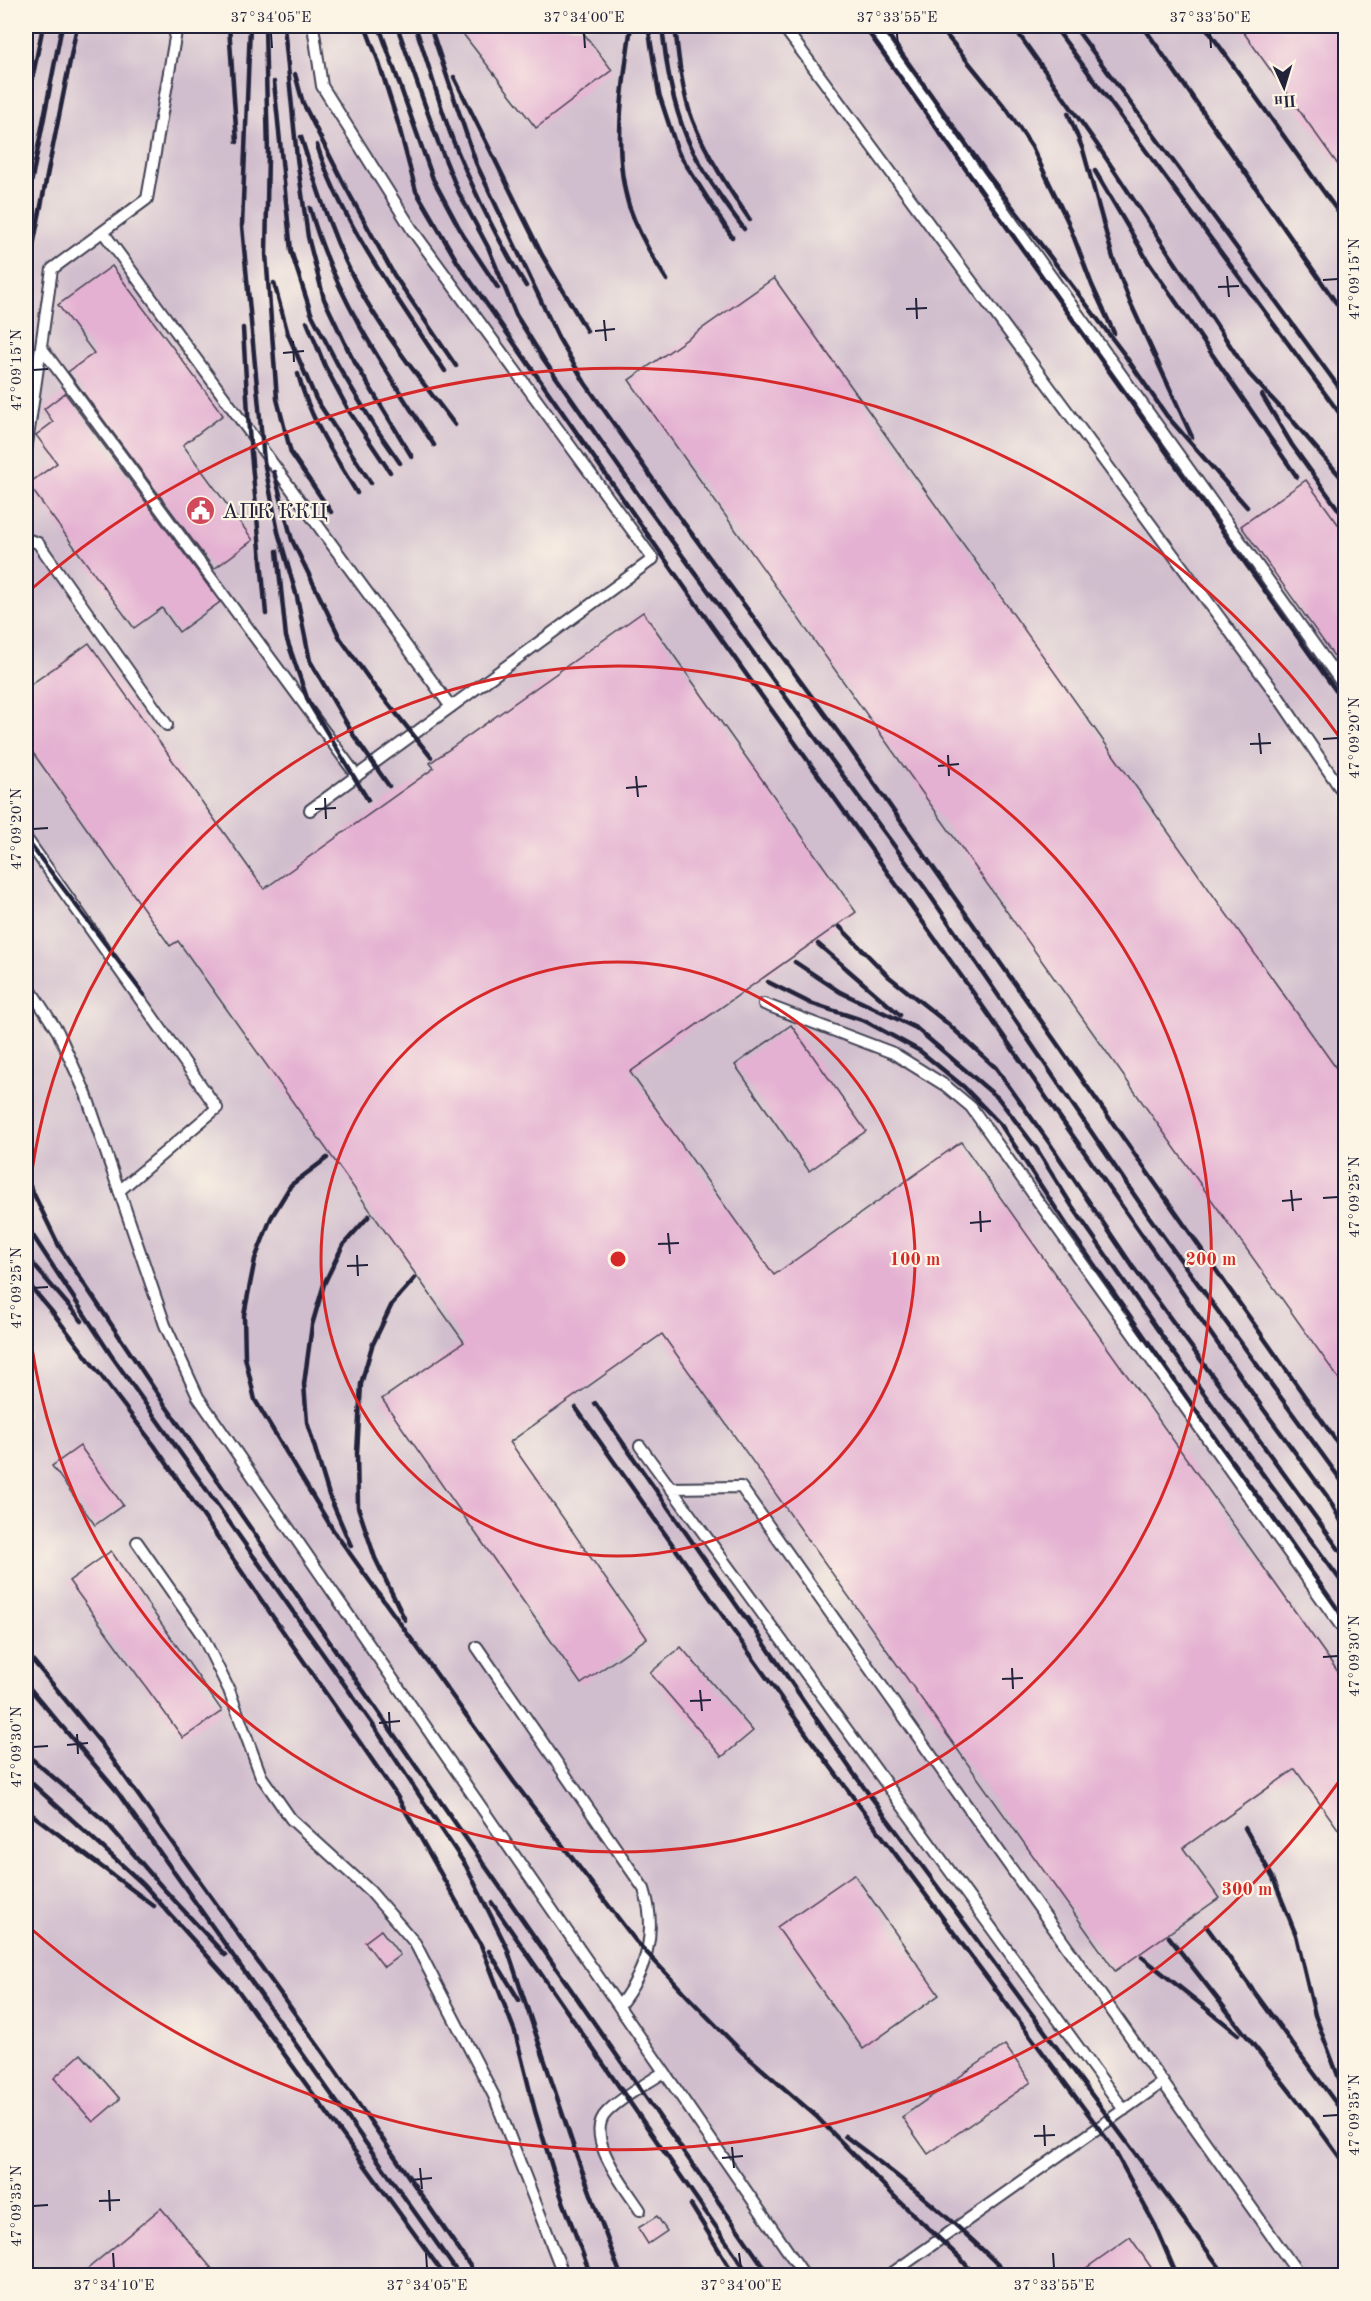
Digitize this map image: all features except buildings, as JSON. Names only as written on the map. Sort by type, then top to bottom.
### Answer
[{"type":"lane","points":[[26,451],[52,269],[147,199],[177,26]]},
{"type":"lane","points":[[310,810],[653,559],[413,231],[322,86],[313,26]]},
{"type":"lane","points":[[783,26],[1279,698],[1346,797]]},
{"type":"lane","points":[[872,26],[1346,689]]},
{"type":"lane","points":[[103,231],[451,707]]},
{"type":"lane","points":[[41,347],[357,776]]},
{"type":"lane","points":[[26,539],[38,543],[167,725]]},
{"type":"lane","points":[[26,838],[217,1108],[119,1191]]},
{"type":"lane","points":[[26,983],[58,1032],[86,1094],[165,1325],[198,1397],[805,2276]]},
{"type":"lane","points":[[764,1004],[893,1053],[946,1086],[971,1107],[1346,1633]]},
{"type":"lane","points":[[640,1446],[1124,2110]]},
{"type":"lane","points":[[670,1488],[741,1487],[1300,2276]]},
{"type":"lane","points":[[137,1542],[202,1635],[229,1690],[261,1776],[291,1819],[370,1891],[415,1943],[494,2096],[564,2276]]},
{"type":"lane","points":[[477,1647],[644,1889],[650,1916],[649,1944],[639,1977],[619,2006]]},
{"type":"lane","points":[[640,2210],[601,2146],[598,2132],[606,2112],[664,2072]]},
{"type":"lane","points":[[888,2276],[1163,2082]]},
{"type":"shaded area","points":[[26,26],[1345,26],[1345,2275],[26,2276]]},
{"type":"railway","points":[[26,109],[43,26]]},
{"type":"railway","points":[[26,209],[62,26]]},
{"type":"railway","points":[[26,281],[77,26]]},
{"type":"railway","points":[[229,26],[237,142]]},
{"type":"railway","points":[[250,26],[242,226],[264,461],[278,532],[297,597],[310,661],[354,736],[389,786]]},
{"type":"railway","points":[[265,26],[268,155],[266,254],[277,399],[291,453],[331,512]]},
{"type":"railway","points":[[284,26],[297,158],[308,237],[324,299],[351,356],[412,457]]},
{"type":"railway","points":[[365,26],[398,123],[416,191],[458,263],[704,615],[972,991],[1264,1410],[1327,1496],[1346,1530]]},
{"type":"railway","points":[[379,26],[433,179],[463,235],[498,288]]},
{"type":"railway","points":[[397,26],[458,191],[488,247],[516,315],[544,360],[647,507],[925,888],[1150,1218],[1346,1487]]},
{"type":"railway","points":[[415,26],[454,143],[496,234],[526,286]]},
{"type":"railway","points":[[430,26],[476,163],[558,337],[585,383],[678,515],[843,739],[1346,1455]]},
{"type":"railway","points":[[631,26],[621,116],[620,139],[624,185],[637,225],[667,280]]},
{"type":"railway","points":[[648,26],[659,94],[678,152],[732,237]]},
{"type":"railway","points":[[662,26],[670,83],[687,138],[706,174],[744,229]]},
{"type":"railway","points":[[675,26],[683,86],[693,121],[712,160],[750,220]]},
{"type":"railway","points":[[864,26],[1346,705]]},
{"type":"railway","points":[[882,26],[986,172],[1124,354],[1167,416],[1247,507]]},
{"type":"railway","points":[[939,26],[1008,111],[1032,147],[1068,222],[1092,285],[1114,333]]},
{"type":"railway","points":[[1013,26],[1096,143],[1249,374],[1346,483]]},
{"type":"railway","points":[[1054,26],[1346,422]]},
{"type":"railway","points":[[1074,26],[1346,397]]},
{"type":"railway","points":[[1143,26],[1346,317]]},
{"type":"railway","points":[[1205,26],[1346,223]]},
{"type":"railway","points":[[295,74],[303,103],[394,275],[456,366]]},
{"type":"railway","points":[[454,77],[542,255],[587,331]]},
{"type":"railway","points":[[274,82],[291,251],[311,313],[339,367],[400,463]]},
{"type":"railway","points":[[1068,113],[1083,150],[1113,258],[1130,302],[1192,437]]},
{"type":"railway","points":[[301,137],[328,220],[365,299],[408,363],[455,425]]},
{"type":"railway","points":[[317,145],[328,175],[357,234],[445,371]]},
{"type":"railway","points":[[1095,171],[1149,263],[1297,477]]},
{"type":"railway","points":[[310,208],[320,240],[347,301],[380,360],[434,445]]},
{"type":"railway","points":[[274,283],[288,334],[316,399],[371,483]]},
{"type":"railway","points":[[307,322],[325,366],[349,411],[390,472]]},
{"type":"railway","points":[[243,328],[249,431],[266,614]]},
{"type":"railway","points":[[298,374],[315,421],[357,493]]},
{"type":"railway","points":[[1262,395],[1292,445],[1346,520]]},
{"type":"railway","points":[[274,472],[292,540],[340,638],[374,686],[431,757]]},
{"type":"railway","points":[[277,551],[286,637],[308,701],[368,800]]},
{"type":"railway","points":[[26,839],[144,995]]},
{"type":"railway","points":[[840,927],[888,976],[947,1023],[996,1068],[1133,1267],[1346,1559]]},
{"type":"railway","points":[[818,944],[900,1015]]},
{"type":"railway","points":[[795,962],[840,992],[916,1028],[998,1098],[1036,1148],[1072,1206],[1169,1346],[1346,1588]]},
{"type":"railway","points":[[768,982],[810,1003],[865,1021],[920,1051],[964,1087],[1001,1125],[1070,1230],[1339,1611],[1346,1626]]},
{"type":"railway","points":[[327,1158],[291,1185],[271,1218],[255,1259],[244,1315],[245,1357],[255,1400],[333,1530],[514,1782],[635,1940],[742,2052],[816,2116],[897,2199],[962,2260],[975,2276]]},
{"type":"railway","points":[[26,1178],[59,1246],[165,1405],[770,2276]]},
{"type":"railway","points":[[351,1546],[329,1495],[307,1422],[304,1384],[312,1325],[324,1284],[343,1245],[369,1216]]},
{"type":"railway","points":[[26,1225],[111,1355],[371,1722],[466,1866],[507,1948],[575,2151],[621,2276]]},
{"type":"railway","points":[[26,1256],[82,1321]]},
{"type":"railway","points":[[405,1620],[375,1558],[358,1507],[357,1453],[361,1384],[372,1346],[392,1304],[415,1278]]},
{"type":"railway","points":[[26,1281],[154,1445],[397,1796],[481,1945],[515,2032],[535,2111],[560,2193],[591,2276]]},
{"type":"railway","points":[[595,1403],[751,1626]]},
{"type":"railway","points":[[576,1408],[810,1739],[1112,2146],[1155,2225],[1177,2276]]},
{"type":"railway","points":[[747,1618],[854,1774],[1226,2276]]},
{"type":"railway","points":[[26,1652],[100,1742],[324,2054],[477,2276]]},
{"type":"railway","points":[[26,1684],[115,1789],[460,2276]]},
{"type":"railway","points":[[26,1754],[107,1823],[225,1955]]},
{"type":"railway","points":[[26,1778],[143,1884],[237,1989],[445,2276]]},
{"type":"railway","points":[[26,1810],[154,1906]]},
{"type":"railway","points":[[1245,1828],[1273,1878],[1296,1935],[1315,2015],[1346,2097]]},
{"type":"railway","points":[[492,1903],[750,2276]]},
{"type":"railway","points":[[1206,1926],[1346,2117]]},
{"type":"railway","points":[[1169,1937],[1346,2166]]},
{"type":"railway","points":[[489,1951],[519,2000]]},
{"type":"railway","points":[[1142,1957],[1238,2034]]},
{"type":"railway","points":[[845,2136],[930,2203],[1009,2276]]},
{"type":"railway","points":[[691,2205],[735,2276]]},
{"type":"place","name":"АПК ККЦ","points":[[201,510]]}]
